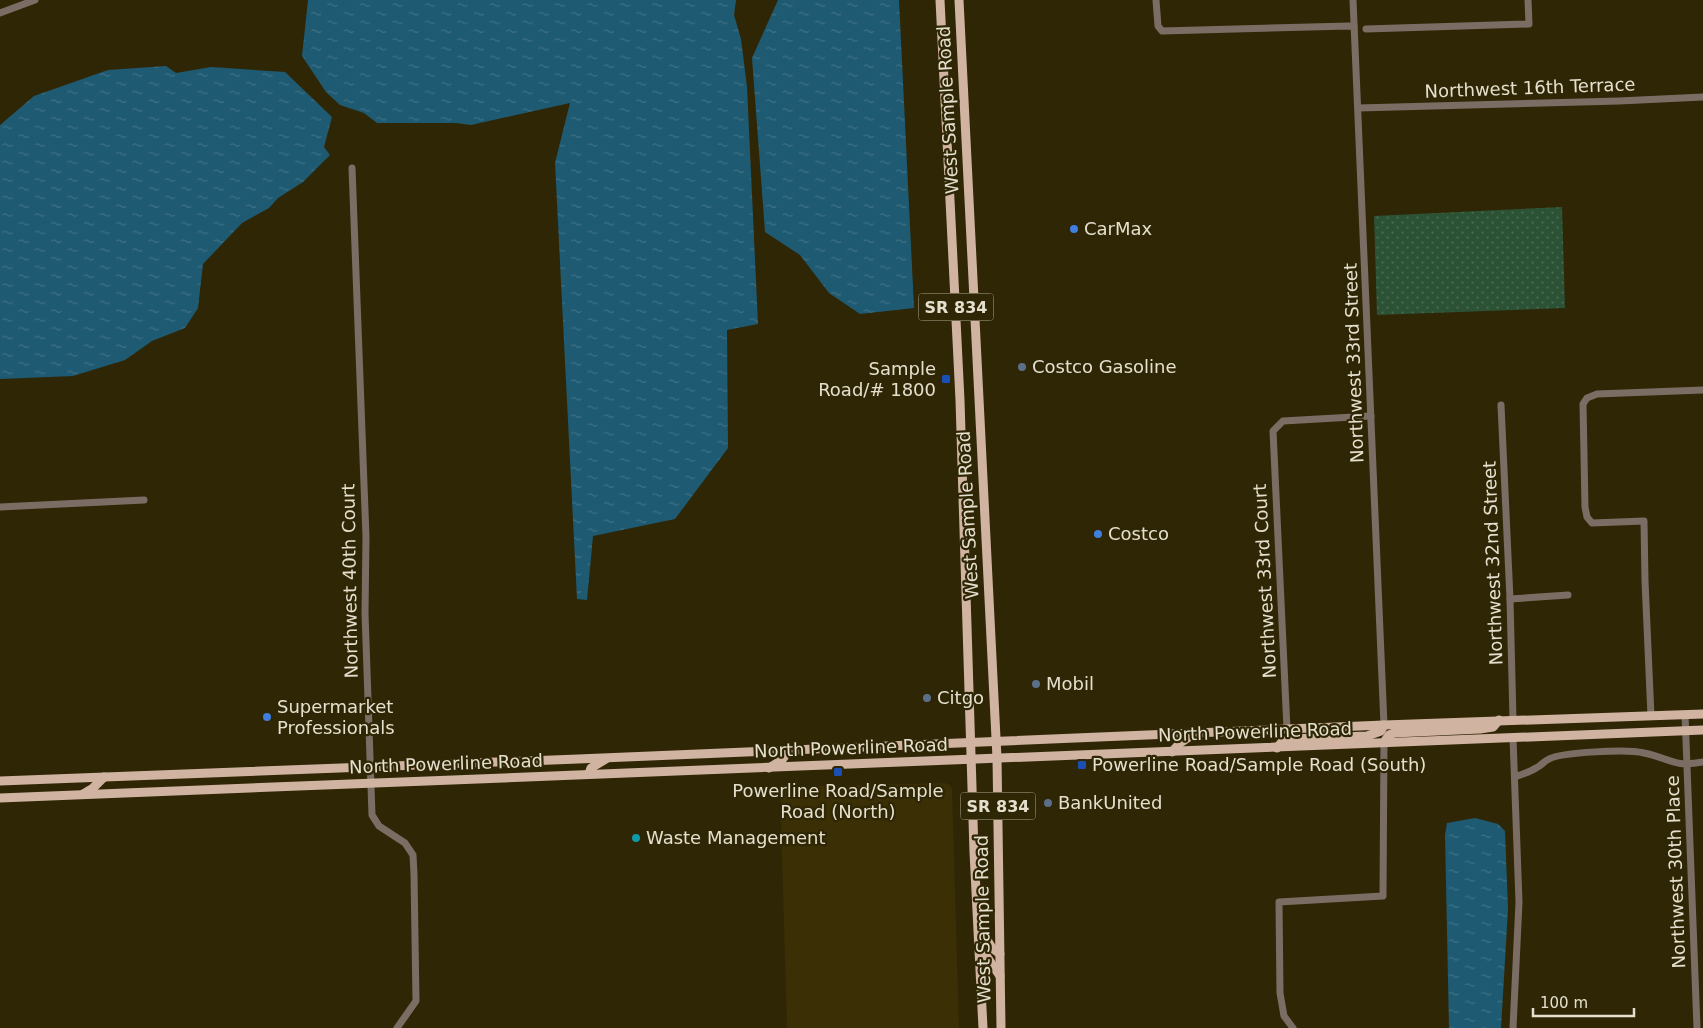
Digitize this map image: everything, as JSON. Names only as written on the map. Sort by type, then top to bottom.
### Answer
[{"type":"main road","name":"West Sample Road","points":[[940,0],[960,400],[974,852],[983,1028]]},
{"type":"main road","name":"West Sample Road","points":[[959,0],[997,758],[1002,1028]]},
{"type":"main road","name":"North Powerline Road","points":[[0,781],[608,758],[1500,720],[1703,714]]},
{"type":"main road","points":[[1384,742],[1389,735],[1394,733],[1480,729],[1493,727],[1500,720]]},
{"type":"main road","points":[[1277,748],[1282,742],[1297,738],[1367,736],[1381,731],[1384,725]]},
{"type":"main road","name":"North Powerline Road","points":[[0,798],[1703,730]]},
{"type":"main road","points":[[1172,752],[1195,733]]},
{"type":"main road","points":[[768,768],[782,760],[789,750]]},
{"type":"main road","points":[[565,759],[579,766],[588,774],[591,768],[608,758]]},
{"type":"main road","points":[[80,795],[93,788],[104,777]]},
{"type":"main road","points":[[979,926],[992,948],[1000,954]]},
{"type":"main road","points":[[980,952],[987,957],[1000,976]]},
{"type":"street","points":[[0,13],[35,0]]},
{"type":"street","points":[[1156,0],[1158,26],[1162,31],[1354,27]]},
{"type":"street","name":"Northwest 33rd Street","points":[[1353,0],[1384,725]]},
{"type":"street","points":[[1366,29],[1529,24],[1528,0]]},
{"type":"street","name":"Northwest 16th Terrace","points":[[1358,108],[1703,97]]},
{"type":"street","name":"Northwest 40th Court","points":[[352,168],[366,537],[365,613],[372,815],[379,826],[405,842],[413,856],[416,1001],[397,1028]]},
{"type":"street","points":[[1651,716],[1644,521],[1592,523],[1587,517],[1585,507],[1583,404],[1587,398],[1597,394],[1703,390]]},
{"type":"street","name":"Northwest 32nd Street","points":[[1501,405],[1510,599],[1513,720]]},
{"type":"street","name":"Northwest 33rd Court","points":[[1287,729],[1274,431],[1283,421],[1371,416]]},
{"type":"street","points":[[0,507],[144,500]]},
{"type":"street","points":[[1510,599],[1568,595]]},
{"type":"street","name":"Northwest 30th Place","points":[[1685,714],[1697,1028]]},
{"type":"street","points":[[1513,738],[1519,902],[1513,1028]]},
{"type":"street","points":[[1293,1028],[1284,1016],[1280,993],[1278,902],[1383,896],[1384,742]]},
{"type":"street","points":[[1515,777],[1535,769],[1549,759],[1570,753],[1644,752],[1672,762],[1688,765],[1703,762]]},
{"type":"shaded area","points":[[945,783],[950,785],[952,789],[959,1028],[787,1028],[780,787]]},
{"type":"green space","points":[[1562,207],[1565,308],[1377,315],[1374,216]]},
{"type":"water","points":[[308,0],[736,0],[734,15],[741,39],[747,87],[758,324],[727,330],[728,448],[675,519],[593,536],[587,600],[577,599],[555,163],[570,103],[471,125],[456,123],[377,123],[364,113],[340,105],[326,92],[302,56]]},
{"type":"water","points":[[778,0],[899,0],[914,308],[860,314],[829,293],[800,255],[765,232],[752,58]]},
{"type":"water","points":[[166,66],[176,73],[211,67],[285,72],[332,117],[324,147],[330,155],[303,182],[278,198],[269,208],[242,223],[203,264],[198,308],[185,328],[152,341],[125,360],[73,376],[0,379],[0,125],[34,96],[108,70]]},
{"type":"water","points":[[1475,818],[1498,824],[1505,831],[1508,909],[1501,1028],[1449,1028],[1445,835],[1447,823]]},
{"type":"place","name":"CarMax","points":[[1074,229]]},
{"type":"place","name":"Costco Gasoline","points":[[1022,367]]},
{"type":"place","name":"Sample Road/# 1800","points":[[946,379]]},
{"type":"place","name":"Costco","points":[[1098,534]]},
{"type":"place","name":"Mobil","points":[[1036,684]]},
{"type":"place","name":"Citgo","points":[[927,698]]},
{"type":"place","name":"Supermarket Professionals","points":[[267,717]]},
{"type":"place","name":"Powerline Road/Sample Road (South)","points":[[1082,765]]},
{"type":"place","name":"Powerline Road/Sample Road (North)","points":[[838,772]]},
{"type":"place","name":"BankUnited","points":[[1048,803]]},
{"type":"place","name":"Waste Management","points":[[636,838]]}]
